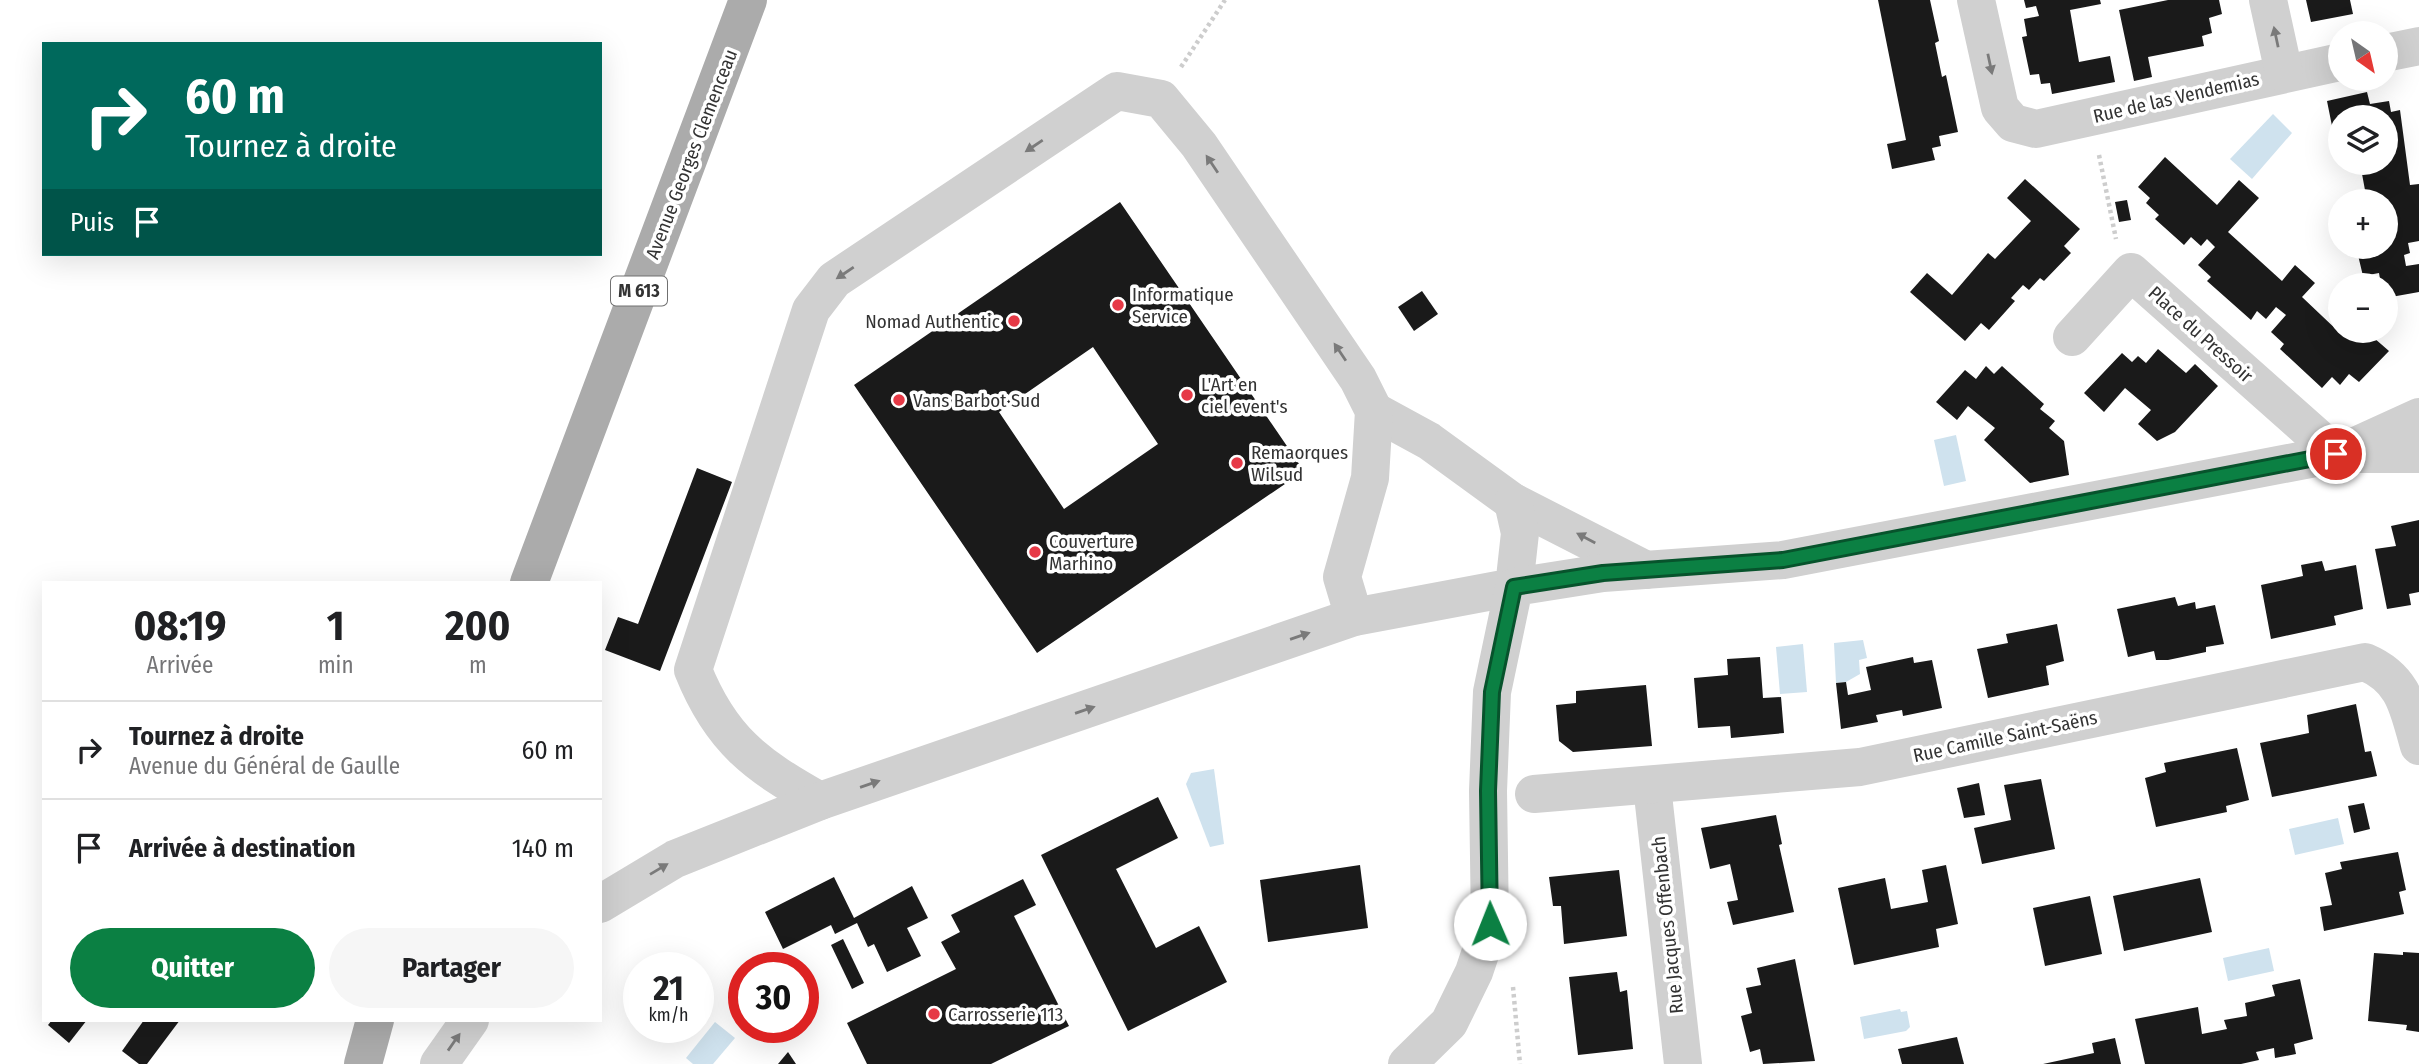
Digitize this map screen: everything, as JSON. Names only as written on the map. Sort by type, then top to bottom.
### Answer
[{"type":"main road","name":"Avenue Georges Clemenceau","points":[[530,581],[748,0]]},
{"type":"main road","points":[[363,1064],[374,1022]]},
{"type":"street","name":"Rue de las Vendemias","points":[[1976,0],[2000,108],[2012,123],[2036,129],[2328,64]]},
{"type":"street","points":[[2268,0],[2284,73]]},
{"type":"street","points":[[2398,50],[2419,46]]},
{"type":"street","points":[[820,801],[786,782],[732,739],[709,708],[693,670],[811,310],[834,280],[1117,90],[1161,99],[1215,167],[1358,379],[1374,411],[1370,478],[1342,577],[1354,617]]},
{"type":"street","name":"Place du Pressoir","points":[[2072,337],[2131,272],[2336,454]]},
{"type":"street","points":[[1374,411],[1429,442],[1513,502],[1646,570]]},
{"type":"street","points":[[2336,454],[2419,417]]},
{"type":"street","points":[[602,903],[675,859],[820,801],[1354,617],[1603,573],[1783,560],[2336,454],[2419,454]]},
{"type":"street","points":[[1407,1064],[1449,1023],[1474,972],[1490,924],[1488,791],[1492,692],[1514,587],[1520,533],[1513,502]]},
{"type":"street","name":"Rue Camille Saint-Saëns","points":[[1534,793],[1652,786],[1860,767],[2365,662],[2384,670],[2399,686],[2408,706],[2419,746]]},
{"type":"street","name":"Rue Jacques Offenbach","points":[[1652,786],[1682,1064]]},
{"type":"street","points":[[439,1064],[469,1022]]},
{"type":"path","points":[[1161,99],[1225,0]]},
{"type":"path","points":[[2091,116],[2116,242],[2131,272]]},
{"type":"water","points":[[2273,114],[2292,133],[2252,179],[2230,159]]},
{"type":"water","points":[[1956,435],[1966,481],[1944,486],[1934,440]]},
{"type":"water","points":[[1863,640],[1867,658],[1859,660],[1860,674],[1846,682],[1836,683],[1834,643]]},
{"type":"water","points":[[1803,644],[1807,692],[1780,694],[1776,647]]},
{"type":"water","points":[[1214,769],[1224,844],[1210,847],[1186,784],[1191,773]]},
{"type":"water","points":[[2338,818],[2344,844],[2295,855],[2289,829]]},
{"type":"water","points":[[2269,948],[2274,971],[2228,981],[2223,958]]},
{"type":"water","points":[[1900,1009],[1901,1012],[1907,1011],[1910,1027],[1906,1031],[1864,1039],[1860,1017]]},
{"type":"water","points":[[714,1023],[728,1032],[728,1043],[731,1043],[713,1064],[693,1064],[686,1058],[698,1043],[714,1043]]},
{"type":"building","points":[[1878,0],[1930,0],[1939,41],[1935,43],[1942,77],[1946,75],[1958,132],[1939,136],[1941,146],[1932,148],[1935,160],[1892,169],[1887,144],[1906,140]]},
{"type":"building","points":[[2024,0],[2100,0],[2101,4],[2070,10],[2079,62],[2110,56],[2115,82],[2052,94],[2050,83],[2041,84],[2039,74],[2030,75],[2022,37],[2027,36],[2024,19],[2039,16],[2036,6],[2026,8]]},
{"type":"building","points":[[2168,0],[2219,0],[2222,14],[2209,18],[2212,33],[2202,36],[2204,46],[2148,57],[2152,77],[2134,81],[2119,10]]},
{"type":"building","points":[[2306,0],[2350,0],[2353,14],[2311,22]]},
{"type":"building","points":[[2367,92],[2370,104],[2389,101],[2390,105],[2328,106],[2327,101]]},
{"type":"building","points":[[2400,110],[2410,185],[2419,184],[2419,241],[2408,243],[2410,253],[2404,255],[2406,266],[2419,264],[2419,292],[2398,296],[2398,273],[2362,273],[2359,259],[2398,259],[2398,189],[2365,189],[2362,175],[2398,175]]},
{"type":"building","points":[[2165,157],[2217,205],[2239,180],[2259,198],[2228,232],[2282,281],[2295,265],[2315,283],[2302,297],[2328,322],[2328,343],[2380,343],[2389,351],[2359,382],[2349,374],[2340,385],[2332,377],[2322,388],[2280,349],[2284,344],[2271,332],[2286,315],[2276,307],[2266,319],[2257,311],[2251,320],[2207,281],[2211,277],[2198,265],[2215,247],[2207,239],[2201,246],[2191,237],[2184,245],[2155,219],[2159,215],[2146,203],[2150,198],[2138,187]]},
{"type":"building","points":[[2025,179],[2080,229],[2064,246],[2071,253],[2044,281],[2040,278],[2029,290],[2023,285],[2011,298],[2015,301],[1989,330],[1981,323],[1965,341],[1910,292],[1927,273],[1952,295],[1988,253],[1995,259],[2031,221],[2007,198]]},
{"type":"building","points":[[2127,200],[2131,220],[2119,222],[2115,202]]},
{"type":"building","points":[[1120,202],[1304,471],[1037,653],[854,385]],"holes":[[[1093,347],[1158,444],[1064,509],[999,412]]]},
{"type":"building","points":[[1422,291],[1438,314],[1414,331],[1398,307]]},
{"type":"building","points":[[2158,349],[2186,373],[2195,364],[2218,386],[2175,432],[2157,441],[2138,424],[2151,410],[2125,388],[2104,412],[2084,393],[2122,353],[2132,362],[2138,356],[2146,363]]},
{"type":"building","points":[[1986,366],[1994,374],[2002,366],[2044,404],[2040,409],[2055,421],[2049,428],[2064,441],[2069,475],[2030,483],[1984,440],[1995,428],[1968,406],[1957,420],[1936,402],[1965,370],[1976,379]]},
{"type":"building","points":[[697,468],[732,482],[660,671],[605,650],[618,617],[638,624]]},
{"type":"building","points":[[2419,520],[2419,592],[2409,594],[2411,605],[2387,609],[2375,549],[2396,546],[2391,526]]},
{"type":"building","points":[[2322,561],[2325,571],[2356,565],[2363,609],[2334,616],[2336,625],[2271,639],[2261,585],[2303,576],[2301,565]]},
{"type":"building","points":[[2175,597],[2178,606],[2195,602],[2196,609],[2215,605],[2224,644],[2206,647],[2206,652],[2168,660],[2156,660],[2154,651],[2128,657],[2117,609]]},
{"type":"building","points":[[2057,624],[2064,661],[2046,666],[2049,685],[1988,698],[1977,649],[2008,643],[2006,634]]},
{"type":"building","points":[[1760,657],[1763,698],[1781,697],[1784,733],[1731,738],[1730,726],[1698,728],[1694,678],[1728,675],[1727,659]]},
{"type":"building","points":[[1913,657],[1914,663],[1932,660],[1942,708],[1903,716],[1902,710],[1876,715],[1878,722],[1841,729],[1836,683],[1846,682],[1848,695],[1871,690],[1866,667]]},
{"type":"building","points":[[1646,685],[1652,746],[1573,752],[1559,741],[1556,705],[1576,703],[1576,691]]},
{"type":"building","points":[[2356,704],[2365,752],[2371,751],[2377,776],[2272,797],[2260,743],[2309,733],[2307,715]]},
{"type":"building","points":[[2237,748],[2249,800],[2226,806],[2227,812],[2156,827],[2145,778],[2166,772],[2164,763]]},
{"type":"building","points":[[2041,779],[2055,849],[1982,864],[1974,828],[2011,820],[2004,785]]},
{"type":"building","points":[[1979,783],[1985,815],[1964,818],[1957,788]]},
{"type":"building","points":[[1158,797],[1178,838],[1116,869],[1156,948],[1199,926],[1227,982],[1128,1031],[1041,855]]},
{"type":"building","points":[[2364,803],[2370,829],[2354,833],[2348,806]]},
{"type":"building","points":[[1776,815],[1782,844],[1779,845],[1794,912],[1733,925],[1727,902],[1738,900],[1730,864],[1710,869],[1701,828]]},
{"type":"building","points":[[2398,852],[2406,890],[2399,892],[2404,914],[2324,931],[2320,907],[2332,905],[2325,873],[2342,869],[2340,862]]},
{"type":"building","points":[[1360,865],[1368,928],[1268,942],[1260,880]]},
{"type":"building","points":[[1946,865],[1958,924],[1936,929],[1939,947],[1854,965],[1838,888],[1885,878],[1891,909],[1928,902],[1922,870]]},
{"type":"building","points":[[1619,870],[1627,936],[1564,944],[1561,906],[1553,906],[1549,877]]},
{"type":"building","points":[[834,877],[854,918],[912,886],[928,918],[907,928],[921,956],[887,972],[874,944],[868,947],[857,923],[835,934],[831,925],[783,949],[765,912]]},
{"type":"building","points":[[2200,878],[2212,932],[2124,951],[2113,896]]},
{"type":"building","points":[[1023,879],[1036,905],[1014,916],[1069,1026],[991,1064],[867,1064],[847,1023],[956,969],[941,942],[960,932],[951,915]]},
{"type":"building","points":[[2090,896],[2102,954],[2045,966],[2033,908]]},
{"type":"building","points":[[843,939],[864,983],[852,989],[831,945]]},
{"type":"building","points":[[2403,952],[2419,953],[2419,1032],[2406,1030],[2407,1025],[2368,1021],[2374,953],[2403,955]]},
{"type":"building","points":[[1795,959],[1815,1061],[1763,1064],[1760,1049],[1750,1052],[1741,1016],[1752,1013],[1746,988],[1761,985],[1757,968]]},
{"type":"building","points":[[1617,972],[1620,992],[1627,990],[1633,1049],[1578,1055],[1569,977]]},
{"type":"building","points":[[2300,979],[2313,1039],[2294,1044],[2296,1054],[2275,1058],[2274,1048],[2256,1052],[2259,1060],[2241,1064],[2145,1064],[2135,1019],[2198,1007],[2202,1034],[2227,1029],[2224,1020],[2247,1016],[2245,1003],[2275,996],[2272,985]]},
{"type":"building","points":[[50,1022],[85,1022],[69,1043],[48,1025]]},
{"type":"building","points":[[143,1022],[178,1022],[147,1064],[139,1064],[122,1051]]},
{"type":"building","points":[[1957,1037],[1964,1064],[1902,1064],[1898,1049]]},
{"type":"building","points":[[2115,1038],[2121,1064],[2043,1064],[2094,1053],[2092,1043]]},
{"type":"building","points":[[788,1052],[796,1064],[778,1064]]},
{"type":"place","name":"Informatique Service","points":[[1118,305]]},
{"type":"place","name":"Nomad Authentic","points":[[1014,321]]},
{"type":"place","name":"L'Art en ciel event's","points":[[1187,395]]},
{"type":"place","name":"Vans Barbot Sud","points":[[899,400]]},
{"type":"place","name":"Remaorques Wilsud","points":[[1237,463]]},
{"type":"place","name":"Couverture Marhino","points":[[1035,552]]},
{"type":"place","name":"Carrosserie 113","points":[[934,1014]]},
{"type":"route","points":[[1490,924],[1488,791],[1492,692],[1514,587],[1603,573],[1783,560],[2336,454]]}]
